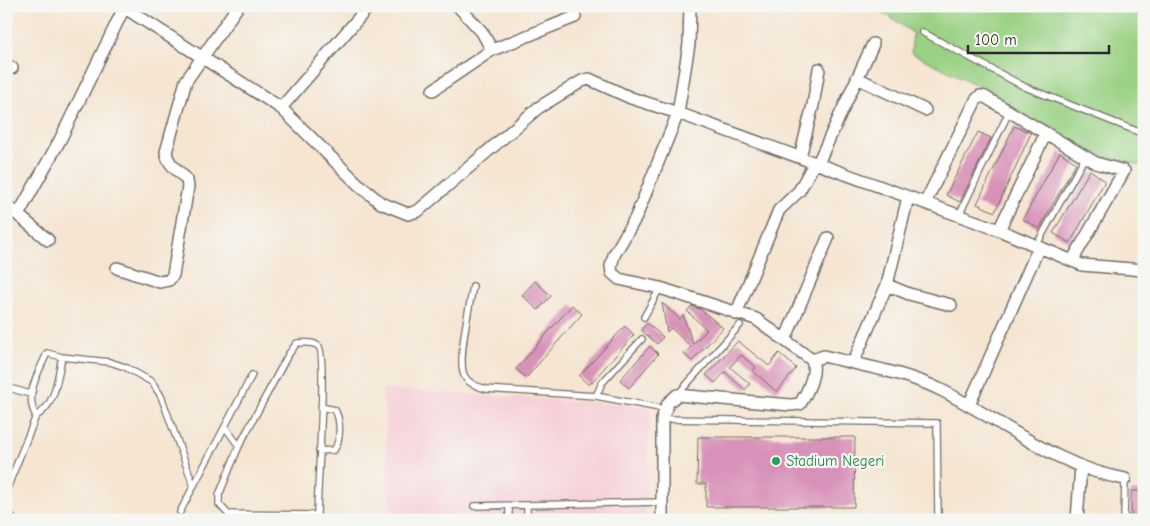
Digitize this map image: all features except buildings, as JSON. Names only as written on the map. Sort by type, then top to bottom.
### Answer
[{"type":"street","points":[[118,268],[160,282],[169,280],[173,275],[188,187],[184,175],[167,160],[166,152],[186,81],[238,6]]},
{"type":"street","points":[[281,108],[368,6]]},
{"type":"street","points":[[458,6],[482,32],[492,50]]},
{"type":"street","points":[[662,520],[663,414],[677,395],[791,405],[800,404],[808,392],[814,365],[812,360],[756,319],[660,288],[619,279],[612,273],[611,266],[614,255],[636,217],[678,112],[689,44],[690,6]]},
{"type":"street","points":[[18,215],[62,135],[124,7],[281,108],[311,135],[359,185],[381,203],[408,214],[418,211],[538,108],[582,81],[589,79],[632,98],[678,112],[999,230],[1082,265],[1144,270]]},
{"type":"street","points":[[433,90],[492,50],[576,17]]},
{"type":"street","points":[[736,314],[779,210],[799,191],[816,163],[873,44]]},
{"type":"street","points":[[800,157],[813,106],[819,69]]},
{"type":"street","points":[[857,78],[925,110]]},
{"type":"street","points":[[924,203],[976,100],[980,96],[985,97],[1096,164],[1121,170],[1124,174],[1072,261]]},
{"type":"street","points":[[999,230],[1046,133]]},
{"type":"street","points":[[853,363],[887,285],[908,197]]},
{"type":"street","points":[[6,205],[48,240]]},
{"type":"street","points":[[784,340],[828,238]]},
{"type":"street","points":[[969,406],[1037,246]]},
{"type":"street","points":[[887,285],[909,294],[951,305]]},
{"type":"street","points":[[812,360],[824,356],[900,374],[939,389],[1027,440],[1081,466],[1125,479]]},
{"type":"street","points":[[1077,520],[1081,466]]},
{"type":"lane","points":[[922,32],[1025,87],[1144,134]]},
{"type":"lane","points":[[959,215],[1009,112]]},
{"type":"lane","points":[[1037,246],[1085,157]]},
{"type":"lane","points":[[473,286],[463,345],[462,370],[468,381],[486,389],[596,396],[663,414],[937,423],[938,520]]},
{"type":"lane","points":[[644,317],[660,288]]},
{"type":"lane","points":[[677,395],[740,325]]},
{"type":"lane","points":[[596,396],[602,383],[642,339]]},
{"type":"lane","points":[[297,343],[313,343],[319,346],[322,354],[321,407],[316,518],[228,514],[222,510],[218,495],[239,446],[288,355],[297,343]]},
{"type":"lane","points":[[36,416],[31,408],[30,394],[46,353],[62,357],[110,362],[125,367],[152,382],[162,396],[193,484]]},
{"type":"lane","points":[[6,491],[36,416],[45,411],[52,400],[62,357]]},
{"type":"lane","points":[[180,512],[193,484],[252,375]]},
{"type":"lane","points":[[6,387],[30,394]]},
{"type":"lane","points":[[319,451],[334,450],[338,444],[340,418],[335,410],[321,407]]},
{"type":"lane","points":[[225,427],[239,446]]},
{"type":"lane","points":[[1124,520],[1125,479]]},
{"type":"lane","points":[[474,506],[662,502]]},
{"type":"lane","points":[[509,506],[509,520]]},
{"type":"lane","points":[[527,506],[527,520]]},
{"type":"shaded area","points":[[383,389],[616,404],[617,401],[650,408],[645,520],[391,520]]},
{"type":"green space","points":[[874,6],[1144,6],[1144,166],[1101,156],[1037,123],[977,85],[911,53],[913,33]]},
{"type":"place","name":"Stadium Negeri","points":[[776,461]]}]
